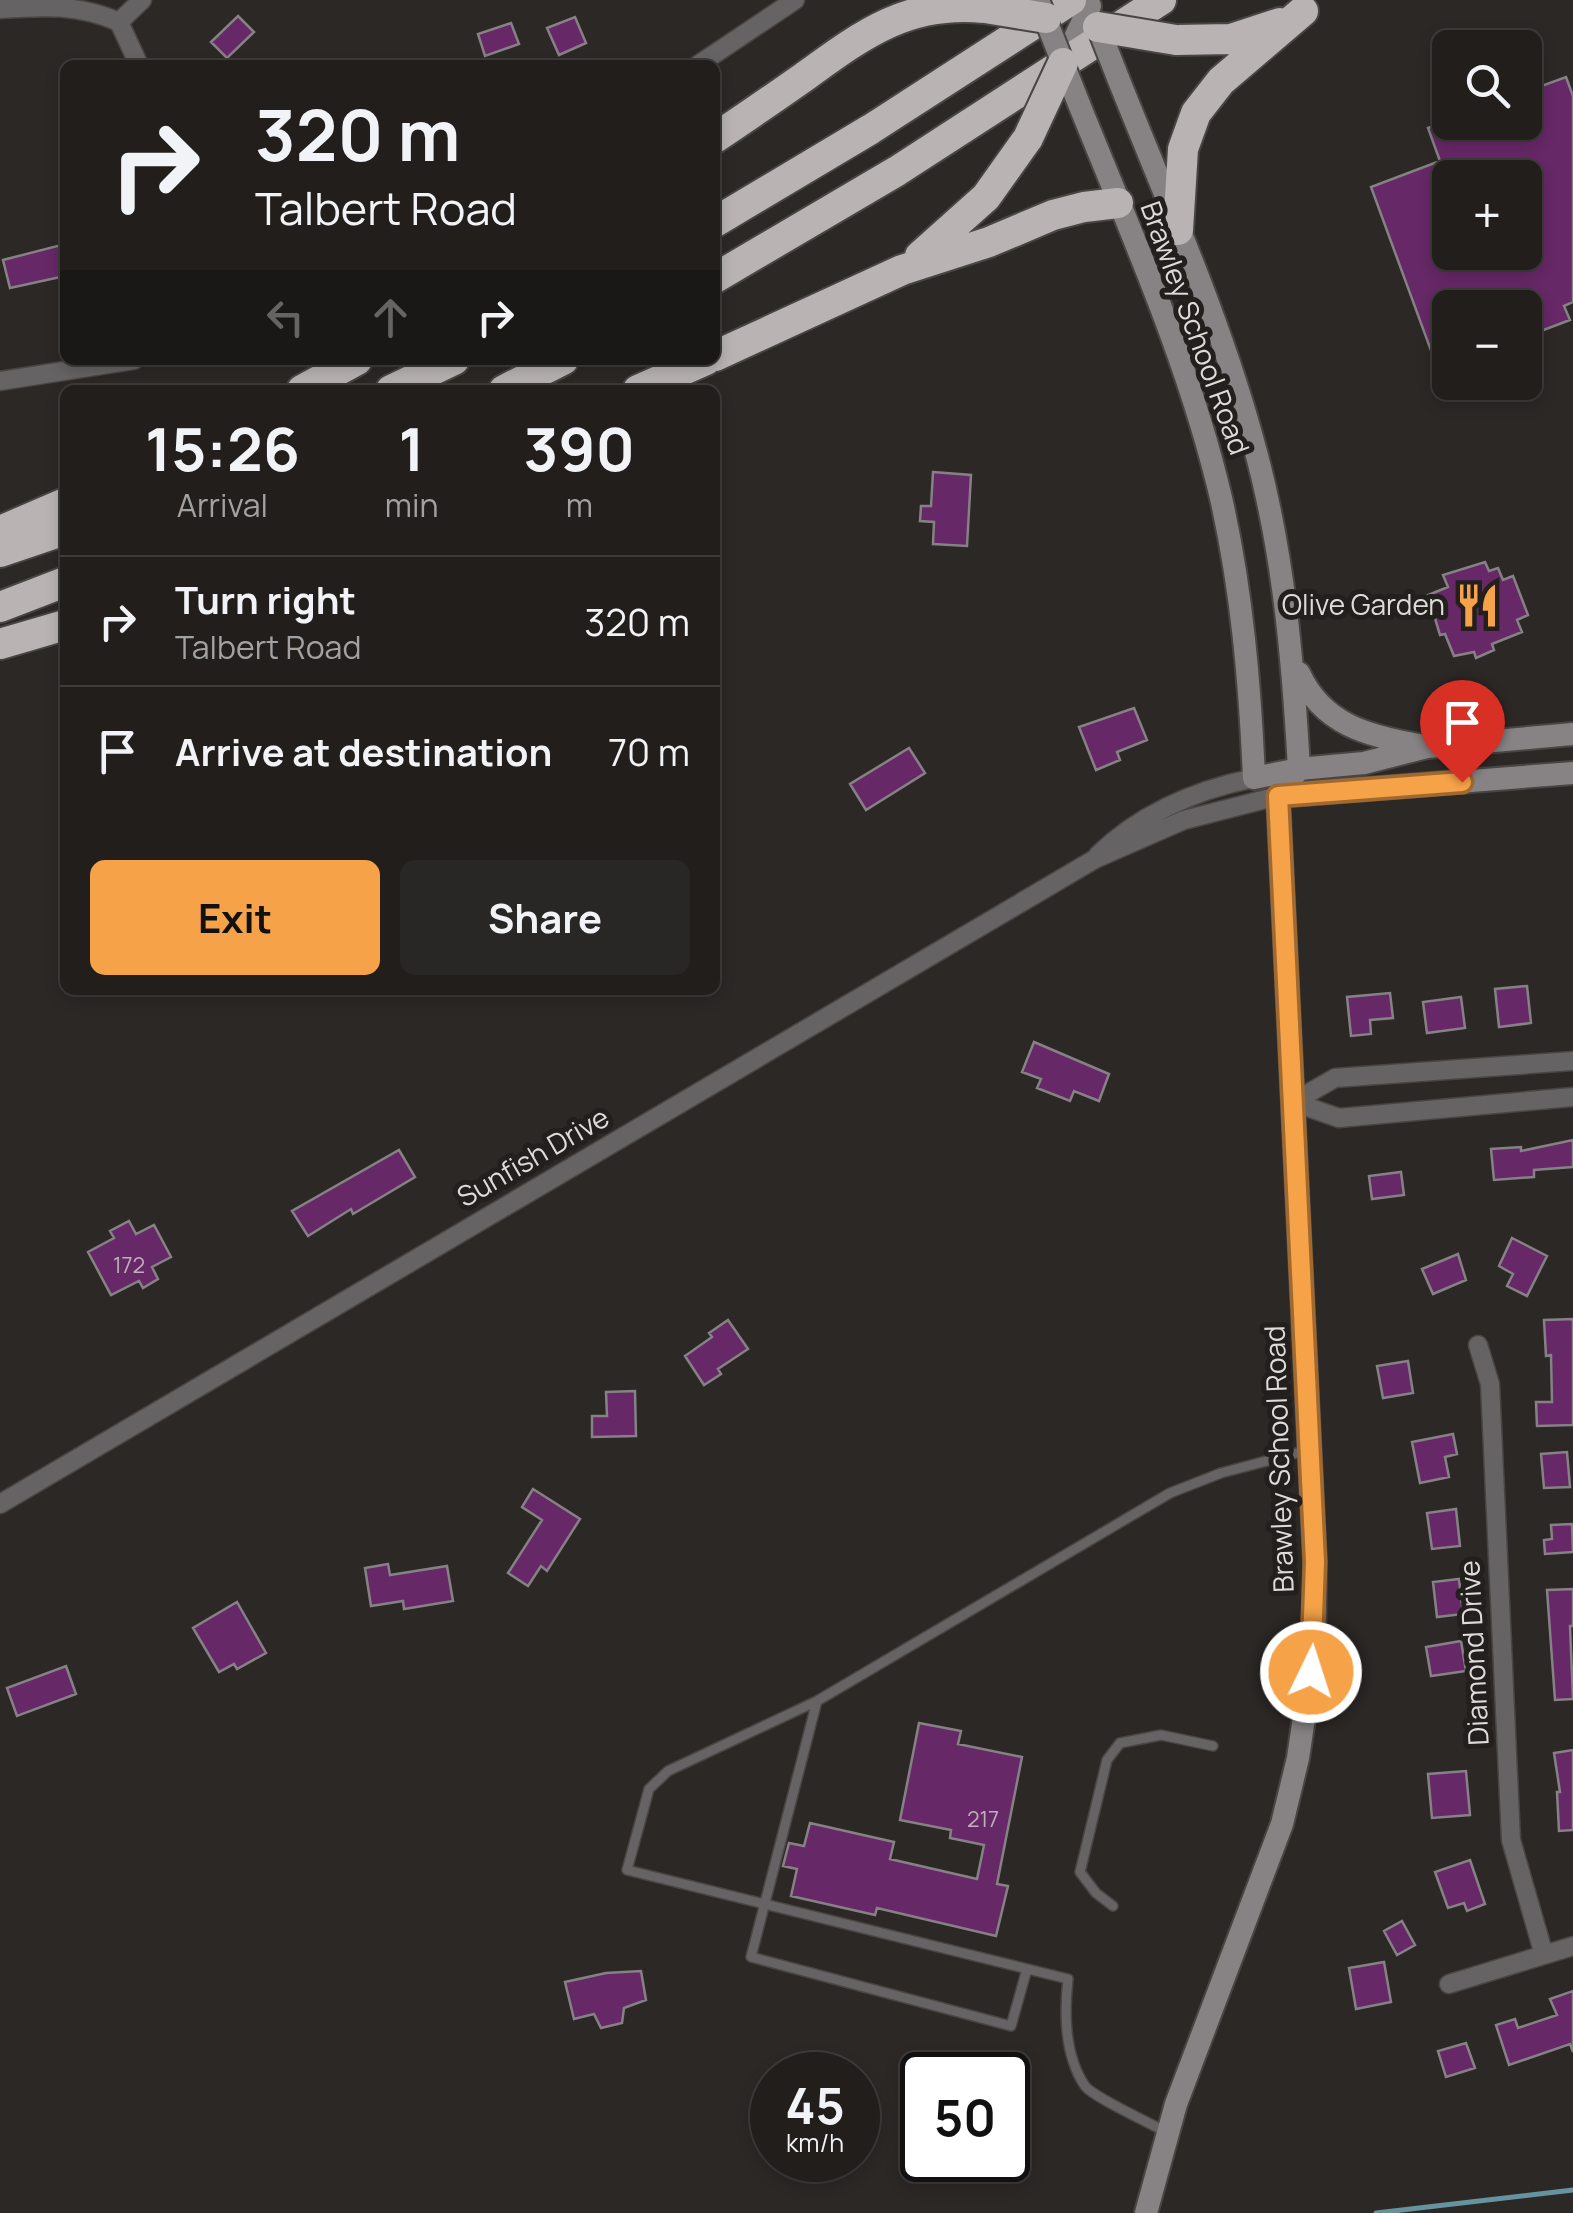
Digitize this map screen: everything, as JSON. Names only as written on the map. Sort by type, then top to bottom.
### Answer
[{"type":"highway","points":[[849,44],[899,0]]},
{"type":"highway","points":[[720,275],[897,171],[1161,0]]},
{"type":"highway","points":[[720,134],[849,44],[890,21],[950,6],[1042,9]]},
{"type":"highway","points":[[720,219],[871,129],[1087,10],[1176,40],[1212,42],[1251,35],[1311,6]]},
{"type":"highway","points":[[1178,230],[1183,149],[1196,113],[1221,81],[1311,6]]},
{"type":"highway","points":[[902,270],[969,216],[1002,178],[1028,138],[1063,63]]},
{"type":"highway","points":[[720,354],[902,270],[1053,216],[1118,203]]},
{"type":"highway","points":[[311,385],[348,365]]},
{"type":"highway","points":[[402,385],[444,365]]},
{"type":"highway","points":[[514,385],[553,365]]},
{"type":"highway","points":[[649,385],[695,365]]},
{"type":"highway","points":[[0,530],[60,505]]},
{"type":"highway","points":[[0,552],[60,532]]},
{"type":"highway","points":[[0,607],[60,584]]},
{"type":"highway","points":[[0,644],[60,626]]},
{"type":"main road","name":"Brawley School Road","points":[[1042,9],[1184,370],[1221,498],[1244,631],[1254,778]]},
{"type":"main road","points":[[1042,9],[1087,10],[1063,63]]},
{"type":"main road","name":"Brawley School Road","points":[[1087,10],[1118,78],[1227,354],[1257,454],[1279,556],[1293,660],[1300,770]]},
{"type":"main road","points":[[1293,660],[1312,697],[1343,724],[1382,739],[1427,746],[1573,734]]},
{"type":"main road","name":"Sunfish Drive","points":[[1254,778],[1364,763],[1427,746]]},
{"type":"main road","points":[[1278,796],[1300,770]]},
{"type":"main road","points":[[1254,778],[1278,796],[1573,773]]},
{"type":"main road","name":"Brawley School Road","points":[[1146,2213],[1168,2133],[1282,1824],[1298,1758],[1314,1650],[1311,1450],[1278,796]]},
{"type":"street","points":[[119,22],[142,0]]},
{"type":"street","points":[[705,60],[795,0]]},
{"type":"street","points":[[0,9],[73,4],[92,10],[119,22],[137,60]]},
{"type":"street","points":[[0,382],[104,365]]},
{"type":"street","name":"Sunfish Drive","points":[[1094,859],[1121,833],[1167,807],[1208,789],[1254,778]]},
{"type":"street","name":"Sunfish Drive","points":[[0,1504],[1094,859],[1184,820],[1278,796]]},
{"type":"street","points":[[1294,1102],[1335,1078],[1573,1060]]},
{"type":"street","points":[[1294,1102],[1338,1118],[1573,1097]]},
{"type":"street","name":"Diamond Drive","points":[[1478,1345],[1490,1384],[1510,1840],[1544,1955]]},
{"type":"street","points":[[1449,1984],[1573,1946]]},
{"type":"lane","points":[[1168,2133],[1086,2088],[1068,2042],[1064,2010],[1068,1979],[627,1870],[649,1789],[668,1771],[817,1700],[1170,1493],[1222,1473],[1311,1450]]},
{"type":"lane","points":[[817,1700],[750,1956],[1011,2026],[1027,1968]]},
{"type":"lane","points":[[1113,1906],[1096,1893],[1080,1872],[1106,1760],[1120,1742],[1161,1735],[1213,1746]]},
{"type":"building","points":[[238,16],[254,32],[227,58],[211,42]]},
{"type":"building","points":[[575,17],[586,43],[559,55],[547,28]]},
{"type":"building","points":[[511,23],[519,44],[485,56],[478,34]]},
{"type":"building","points":[[1566,77],[1573,96],[1573,302],[1564,306],[1570,320],[1542,331],[1542,290],[1432,290],[1432,353],[1371,187],[1432,164],[1432,270],[1542,270],[1542,160],[1440,160],[1432,140],[1542,140],[1542,86]]},
{"type":"building","points":[[60,245],[60,277],[10,288],[3,260]]},
{"type":"building","points":[[933,472],[971,475],[967,546],[933,544],[934,522],[920,521],[921,506],[931,506]]},
{"type":"building","name":"Olive Garden","points":[[1485,562],[1489,571],[1498,568],[1503,580],[1513,576],[1528,615],[1517,620],[1522,632],[1492,644],[1494,650],[1476,658],[1474,652],[1454,656],[1445,634],[1440,635],[1428,595],[1448,587],[1443,575]]},
{"type":"building","points":[[1134,708],[1147,740],[1117,752],[1120,760],[1096,770],[1079,727]]},
{"type":"building","points":[[909,748],[925,773],[866,810],[850,784]]},
{"type":"building","points":[[1527,986],[1531,1023],[1499,1027],[1495,989]]},
{"type":"building","points":[[1390,993],[1393,1018],[1370,1020],[1371,1034],[1351,1036],[1347,997]]},
{"type":"building","points":[[1461,997],[1465,1028],[1427,1033],[1423,1002]]},
{"type":"building","points":[[1034,1042],[1109,1074],[1099,1101],[1074,1091],[1070,1101],[1037,1088],[1041,1079],[1022,1072]]},
{"type":"building","points":[[1573,1140],[1573,1167],[1534,1170],[1534,1177],[1494,1180],[1491,1149],[1521,1147],[1521,1151]]},
{"type":"building","points":[[399,1150],[415,1177],[308,1236],[292,1211]]},
{"type":"building","points":[[1401,1172],[1404,1195],[1372,1199],[1369,1176]]},
{"type":"building","points":[[129,1221],[136,1234],[154,1225],[171,1257],[152,1267],[158,1279],[143,1288],[139,1281],[111,1295],[88,1252],[114,1238],[110,1231]]},
{"type":"building","points":[[1512,1238],[1547,1256],[1527,1296],[1507,1286],[1513,1274],[1499,1266]]},
{"type":"building","points":[[1458,1254],[1466,1280],[1433,1294],[1422,1269]]},
{"type":"building","points":[[1573,1319],[1573,1425],[1537,1426],[1536,1402],[1552,1402],[1551,1355],[1546,1356],[1544,1320]]},
{"type":"building","points":[[728,1320],[748,1349],[718,1369],[721,1374],[704,1385],[685,1356]]},
{"type":"building","points":[[1408,1361],[1413,1393],[1383,1398],[1377,1366]]},
{"type":"building","points":[[635,1391],[636,1436],[592,1437],[592,1416],[607,1416],[606,1392]]},
{"type":"building","points":[[1453,1434],[1457,1454],[1445,1457],[1449,1477],[1420,1483],[1412,1442]]},
{"type":"building","points":[[1567,1452],[1570,1487],[1544,1488],[1541,1454]]},
{"type":"building","points":[[533,1489],[580,1519],[547,1571],[541,1566],[528,1586],[508,1573],[542,1520],[522,1507]]},
{"type":"building","points":[[1456,1509],[1460,1546],[1432,1549],[1427,1513]]},
{"type":"building","points":[[1572,1524],[1573,1552],[1545,1554],[1544,1540],[1552,1539],[1551,1525]]},
{"type":"building","points":[[388,1564],[390,1575],[447,1566],[453,1601],[404,1609],[403,1601],[371,1606],[365,1568]]},
{"type":"building","points":[[1459,1579],[1463,1614],[1437,1617],[1433,1582]]},
{"type":"building","points":[[1573,1589],[1573,1699],[1555,1700],[1547,1590]]},
{"type":"building","points":[[237,1602],[266,1653],[237,1669],[234,1664],[219,1672],[193,1628]]},
{"type":"building","points":[[1461,1641],[1466,1671],[1431,1676],[1426,1647]]},
{"type":"building","points":[[66,1666],[76,1694],[17,1716],[7,1688]]},
{"type":"building","points":[[919,1723],[961,1731],[958,1744],[1022,1757],[997,1884],[1008,1886],[996,1936],[877,1908],[875,1915],[791,1896],[797,1869],[783,1866],[789,1843],[804,1846],[810,1823],[894,1842],[890,1859],[977,1879],[984,1845],[950,1838],[951,1830],[900,1820]]},
{"type":"building","points":[[1573,1750],[1573,1830],[1559,1831],[1560,1792],[1554,1753]]},
{"type":"building","points":[[1466,1771],[1470,1815],[1432,1818],[1428,1774]]},
{"type":"building","points":[[1470,1860],[1485,1904],[1467,1911],[1464,1903],[1448,1908],[1435,1872]]},
{"type":"building","points":[[1402,1921],[1415,1945],[1397,1955],[1384,1931]]},
{"type":"building","points":[[1384,1962],[1391,2002],[1356,2009],[1349,1968]]},
{"type":"building","points":[[641,1971],[646,2000],[624,2008],[622,2023],[601,2028],[594,2014],[574,2019],[565,1982],[606,1973]]},
{"type":"building","points":[[1573,1991],[1573,2052],[1570,2044],[1509,2065],[1496,2025],[1515,2019],[1518,2028],[1557,2015],[1550,1999]]},
{"type":"building","points":[[1466,2043],[1475,2068],[1446,2077],[1438,2051]]},
{"type":"waterway","points":[[1376,2213],[1573,2190]]},
{"type":"place","name":"Olive Garden","points":[[1478,605]]},
{"type":"route","points":[[1311,1672],[1315,1562],[1311,1450],[1278,796],[1462,782]]}]
